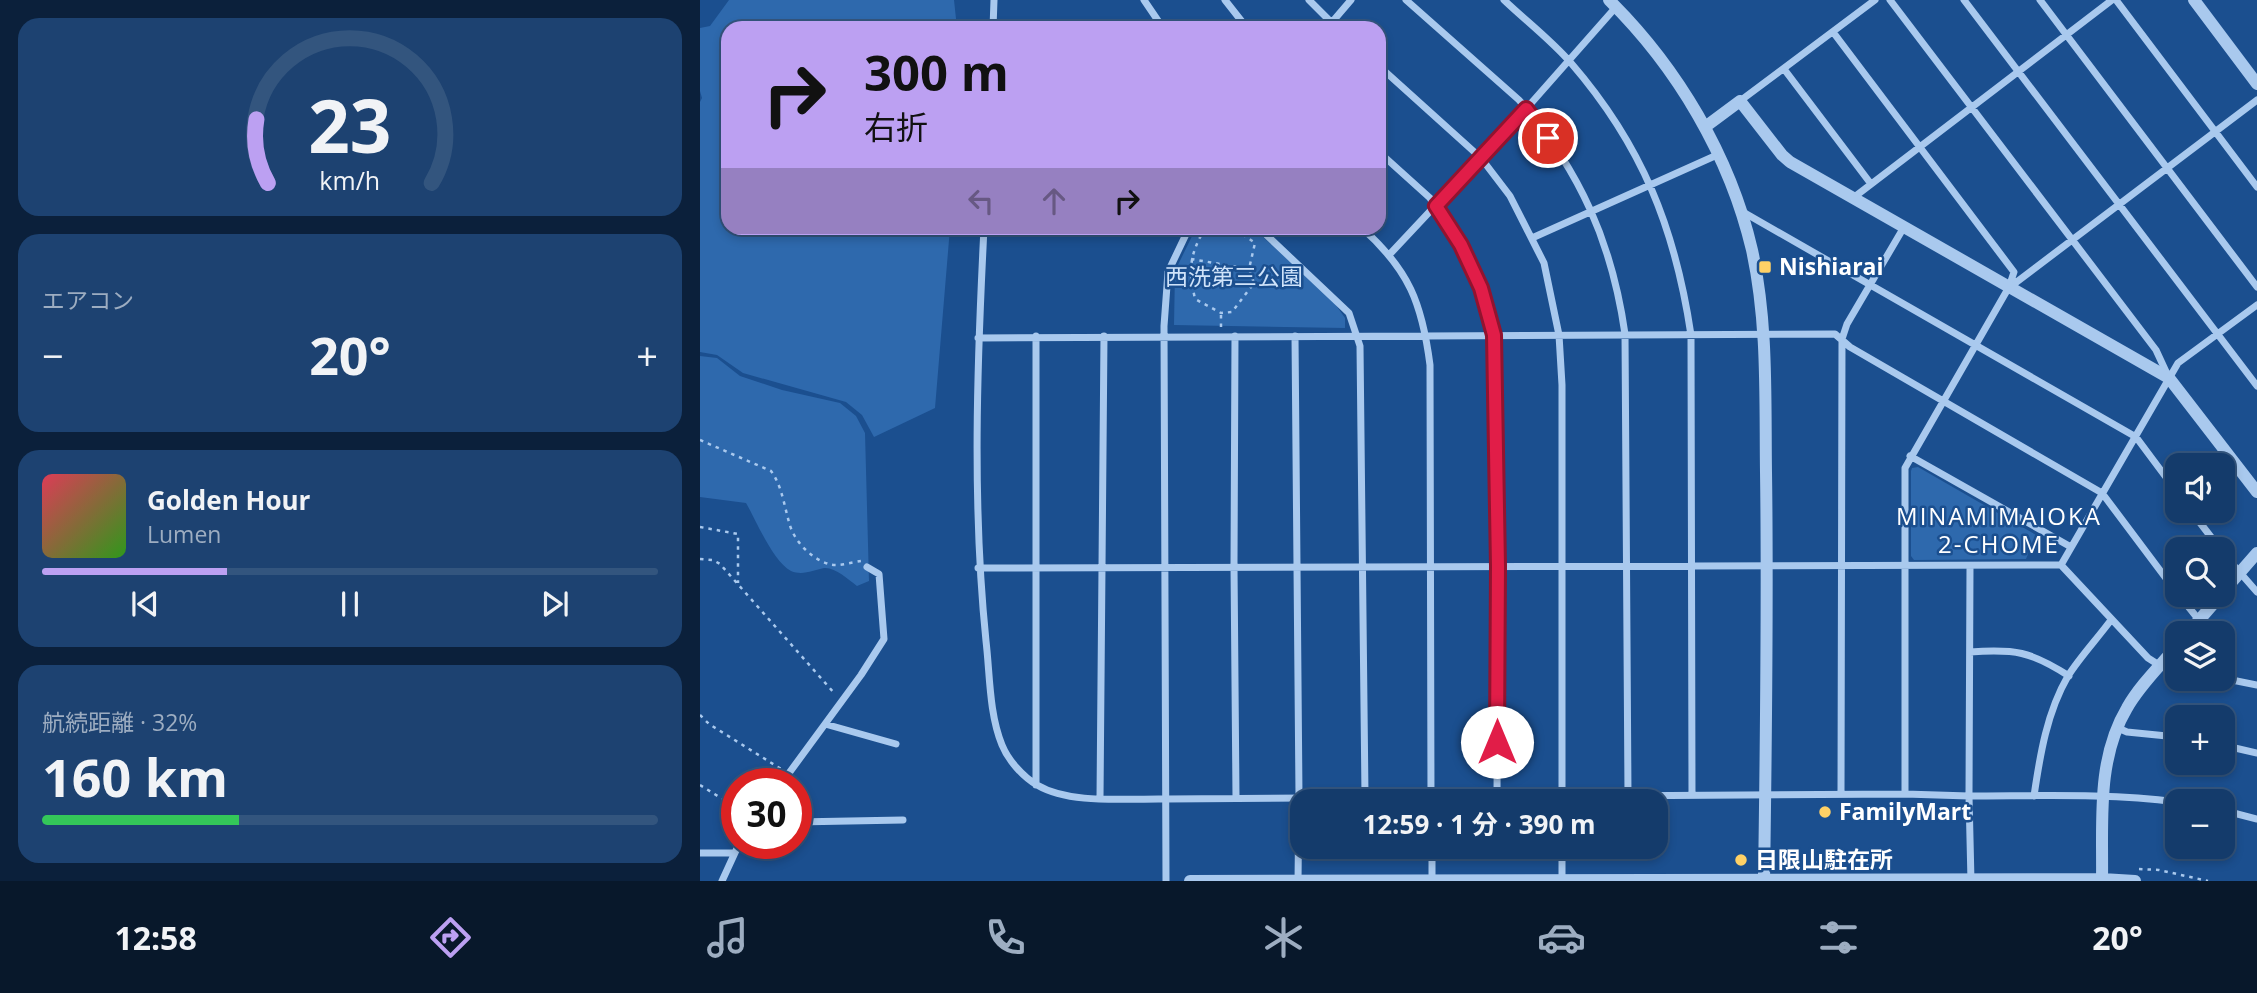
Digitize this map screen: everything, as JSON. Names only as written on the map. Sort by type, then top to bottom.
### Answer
[{"type":"street","points":[[994,21],[995,0]]},
{"type":"street","points":[[1144,0],[1158,21]]},
{"type":"street","points":[[1225,0],[1242,21]]},
{"type":"street","points":[[1309,0],[1328,21]]},
{"type":"street","points":[[1336,21],[1352,0]]},
{"type":"street","points":[[1406,0],[1526,109],[1574,177],[1592,211],[1608,252],[1620,296],[1625,334],[1628,789]]},
{"type":"street","points":[[1504,0],[1569,61],[1615,122],[1650,185],[1668,228],[1681,275],[1691,335],[1692,795]]},
{"type":"street","points":[[1705,127],[1875,0]]},
{"type":"street","points":[[1890,0],[2156,350],[2169,378]]},
{"type":"street","points":[[1964,0],[2257,386]]},
{"type":"street","points":[[2040,0],[2257,287]]},
{"type":"street","points":[[1853,198],[2114,0],[2257,187]]},
{"type":"street","points":[[2194,0],[2257,84]]},
{"type":"street","points":[[1390,254],[1569,61],[1612,4],[1647,39],[1705,127],[1740,210],[1751,248],[1759,289],[1763,334],[1767,566],[1764,880]]},
{"type":"street","points":[[1833,32],[2014,272],[2009,287],[1905,468],[1905,794]]},
{"type":"street","points":[[1784,69],[1871,184]]},
{"type":"street","points":[[1386,72],[1481,158],[1510,196],[1544,263],[1559,335],[1562,385],[1562,789]]},
{"type":"street","points":[[2009,287],[2257,100]]},
{"type":"street","points":[[1741,101],[1782,155],[2169,378],[2179,387],[2257,492]]},
{"type":"street","points":[[1532,238],[1717,155]]},
{"type":"street","points":[[1386,159],[1436,206],[1461,245],[1481,288],[1494,335],[1498,566],[1497,789]]},
{"type":"street","points":[[1740,210],[2136,437],[2165,476]]},
{"type":"street","points":[[1841,794],[1842,340],[1847,324],[1904,227]]},
{"type":"street","points":[[984,235],[978,338],[978,568],[995,719],[1003,747],[1017,769],[1036,785],[1067,796],[1167,799],[1290,796]]},
{"type":"street","points":[[1166,881],[1167,567],[1164,335],[1168,272],[1186,235]]},
{"type":"street","points":[[1266,235],[1349,313],[1360,346],[1365,789]]},
{"type":"street","points":[[1370,235],[1390,254],[1417,303],[1426,335],[1430,365],[1431,789]]},
{"type":"street","points":[[2061,565],[2178,363],[2257,305]]},
{"type":"street","points":[[978,338],[1164,335],[1835,334],[1850,348],[2102,493],[2165,577]]},
{"type":"street","points":[[1036,336],[1036,785]]},
{"type":"street","points":[[1100,798],[1104,336]]},
{"type":"street","points":[[1235,336],[1236,797]]},
{"type":"street","points":[[1295,336],[1299,789]]},
{"type":"street","points":[[1910,456],[2071,547]]},
{"type":"street","points":[[2235,579],[2257,553]]},
{"type":"street","points":[[978,568],[2061,565],[2148,658],[2165,667]]},
{"type":"street","points":[[1970,566],[1971,880]]},
{"type":"street","points":[[792,768],[842,702],[884,639],[879,574],[867,567]]},
{"type":"street","points":[[2235,569],[2257,593]]},
{"type":"street","points":[[2188,607],[2199,620],[2210,607]]},
{"type":"street","points":[[2034,796],[2040,755],[2048,727],[2069,676],[2111,620]]},
{"type":"street","points":[[1970,652],[2006,650],[2029,654],[2069,676]]},
{"type":"street","points":[[2102,880],[2104,773],[2126,708],[2165,659]]},
{"type":"street","points":[[2235,681],[2257,685]]},
{"type":"street","points":[[825,724],[896,744]]},
{"type":"street","points":[[2118,727],[2127,732],[2165,736]]},
{"type":"street","points":[[2235,748],[2257,753]]},
{"type":"street","points":[[1668,795],[2103,796],[2165,801]]},
{"type":"street","points":[[2235,813],[2257,819]]},
{"type":"street","points":[[812,822],[903,820]]},
{"type":"street","points":[[700,853],[721,853]]},
{"type":"street","points":[[722,881],[731,859]]},
{"type":"street","points":[[1297,881],[1298,859]]},
{"type":"street","points":[[1432,859],[1432,881]]},
{"type":"street","points":[[1562,859],[1562,881]]},
{"type":"street","points":[[1190,881],[2135,881]]},
{"type":"path","points":[[1201,235],[1191,259],[1195,299],[1221,313],[1232,312],[1254,283],[1249,269],[1255,243],[1245,235]]},
{"type":"path","points":[[1191,259],[1249,269]]},
{"type":"path","points":[[1220,336],[1221,313]]},
{"type":"path","points":[[700,440],[771,471],[777,480],[789,524],[803,548],[811,555],[831,565],[866,560],[869,562],[867,567]]},
{"type":"path","points":[[700,527],[738,534],[738,584]]},
{"type":"path","points":[[700,559],[713,560],[720,564],[842,702]]},
{"type":"path","points":[[700,716],[779,768]]},
{"type":"path","points":[[700,785],[721,798]]},
{"type":"green space","points":[[729,0],[954,0],[956,21],[721,21],[721,235],[949,235],[935,408],[874,437],[862,415],[846,402],[743,373],[717,355],[700,352],[700,28],[710,26]]},
{"type":"green space","name":"西洗第三公園","points":[[1193,235],[1261,235],[1333,301],[1345,318],[1345,328],[1174,325],[1175,271]]},
{"type":"green space","points":[[700,356],[717,358],[740,376],[782,390],[840,403],[856,416],[865,433],[869,581],[857,586],[828,568],[804,573],[791,571],[771,550],[746,503],[700,497]]},
{"type":"green space","points":[[1918,467],[2036,535],[2026,559],[1914,560],[1911,556],[1911,471],[1912,468]]},
{"type":"place","name":"Nishiarai","points":[[1765,267]]},
{"type":"place","name":"FamilyMart","points":[[1825,812]]},
{"type":"place","name":"日限山駐在所","points":[[1741,860]]},
{"type":"district","name":"MINAMIMAIOKA 2-CHOME","points":[[1999,531]]},
{"type":"route","points":[[1497,742],[1498,566],[1494,335],[1481,288],[1461,245],[1436,206],[1526,109],[1548,138]]}]
